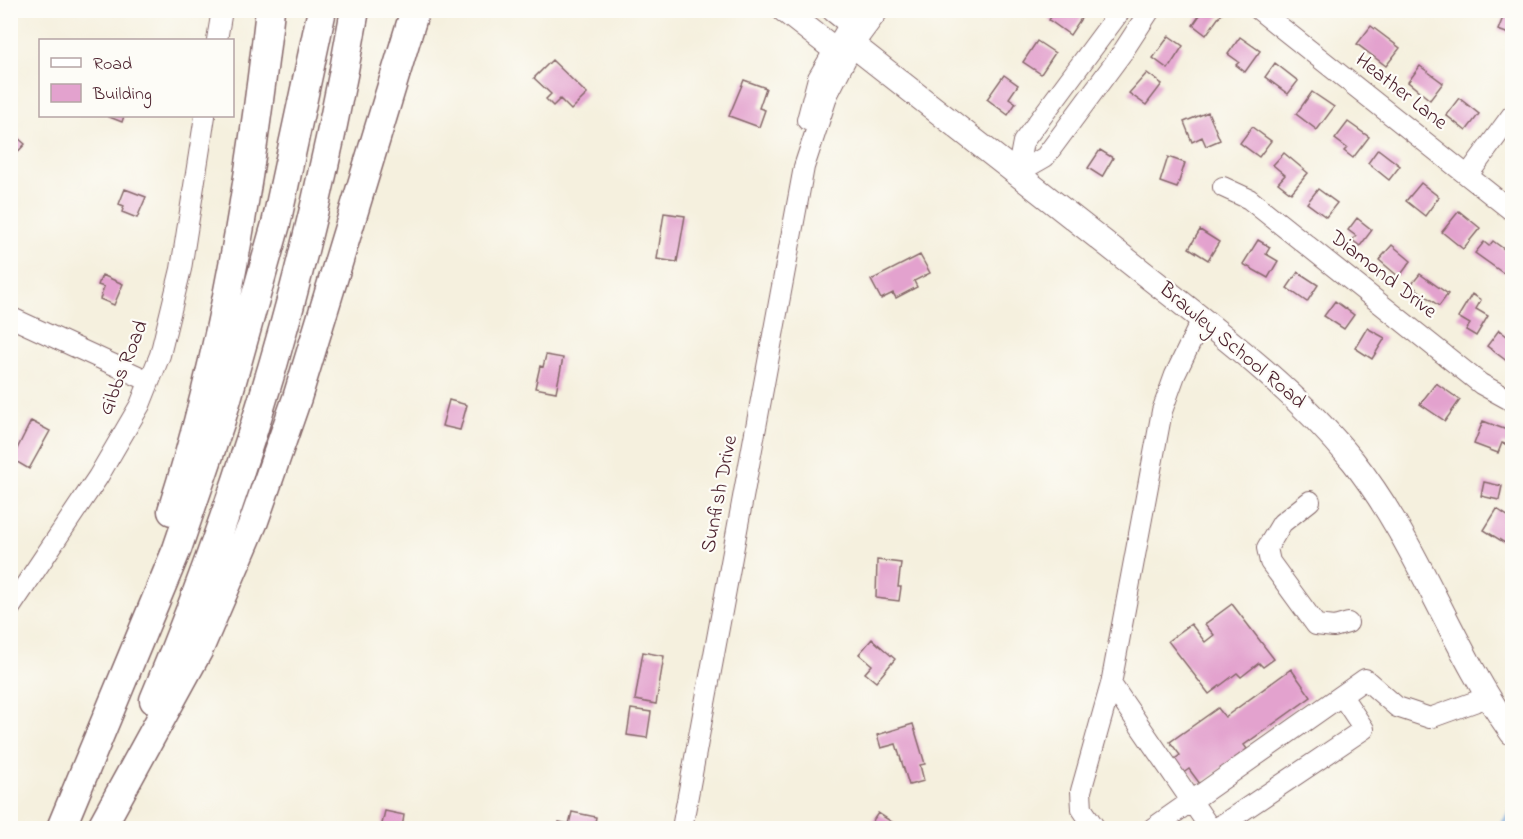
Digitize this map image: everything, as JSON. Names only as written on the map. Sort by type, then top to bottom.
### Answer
[{"type":"highway","points":[[84,776],[98,715],[145,593],[175,501],[210,371],[240,226],[270,10]]},
{"type":"highway","points":[[61,828],[177,549],[221,420],[279,213],[322,10]]},
{"type":"highway","points":[[99,828],[180,636],[253,429],[309,232],[356,10]]},
{"type":"highway","points":[[99,828],[199,649],[245,542],[297,398],[415,10]]},
{"type":"main road","name":"Brawley School Road","points":[[784,10],[846,28],[1017,174],[1202,319],[1306,407],[1354,463],[1381,500],[1488,697],[1512,733]]},
{"type":"street","points":[[217,39],[222,10]]},
{"type":"street","name":"Sunfish Drive","points":[[682,828],[804,167],[802,142],[810,107],[819,78],[846,28],[879,10]]},
{"type":"street","points":[[1017,174],[1023,142],[1121,10]]},
{"type":"street","points":[[1017,174],[1045,157],[1122,54],[1150,10]]},
{"type":"street","name":"Heather Lane","points":[[1259,10],[1512,211]]},
{"type":"street","points":[[1468,175],[1512,115]]},
{"type":"street","name":"Gibbs Road","points":[[10,608],[98,477],[140,405],[160,355],[181,269],[205,117]]},
{"type":"street","name":"Diamond Drive","points":[[1223,187],[1249,199],[1481,384],[1512,401]]},
{"type":"street","points":[[10,317],[148,381]]},
{"type":"street","points":[[1095,828],[1082,809],[1081,791],[1111,684],[1162,411],[1175,375],[1202,319]]},
{"type":"street","points":[[1310,501],[1282,523],[1267,548],[1270,562],[1316,626],[1334,627],[1348,623]]},
{"type":"street","points":[[1153,828],[1365,679],[1379,694],[1397,707],[1430,718],[1488,697]]},
{"type":"street","points":[[1111,684],[1210,828]]},
{"type":"street","points":[[1217,828],[1364,729],[1342,696]]},
{"type":"building","points":[[1055,10],[1073,10],[1082,17],[1070,35],[1049,20]]},
{"type":"building","points":[[1200,10],[1224,10],[1206,35],[1193,25],[1202,12]]},
{"type":"building","points":[[1506,10],[1512,10],[1512,35],[1498,30]]},
{"type":"building","points":[[1371,26],[1400,48],[1386,66],[1357,44]]},
{"type":"building","points":[[1169,36],[1183,46],[1168,69],[1153,58]]},
{"type":"building","points":[[1240,37],[1260,51],[1245,72],[1236,65],[1239,62],[1228,54]]},
{"type":"building","points":[[1037,41],[1055,53],[1041,74],[1023,62]]},
{"type":"building","points":[[552,60],[587,94],[571,110],[560,99],[553,106],[546,99],[551,94],[534,78]]},
{"type":"building","points":[[1275,63],[1298,81],[1288,94],[1265,77]]},
{"type":"building","points":[[1420,66],[1443,83],[1430,100],[1408,82]]},
{"type":"building","points":[[1147,73],[1162,84],[1146,105],[1129,93]]},
{"type":"building","points":[[1004,75],[1018,85],[1009,98],[1016,103],[1008,115],[987,99]]},
{"type":"building","points":[[744,80],[766,88],[759,108],[765,110],[759,127],[729,116]]},
{"type":"building","points":[[1312,92],[1334,107],[1317,130],[1296,114]]},
{"type":"building","points":[[1459,98],[1479,114],[1466,131],[1446,115]]},
{"type":"building","points":[[1208,112],[1220,140],[1206,146],[1202,137],[1192,142],[1184,122]]},
{"type":"building","points":[[110,117],[124,117],[122,122]]},
{"type":"building","points":[[1348,122],[1369,137],[1353,158],[1344,151],[1347,148],[1335,139]]},
{"type":"building","points":[[1252,127],[1271,141],[1259,157],[1240,143]]},
{"type":"building","points":[[10,131],[25,144],[13,157],[10,155]]},
{"type":"building","points":[[1378,149],[1400,166],[1389,180],[1368,163]]},
{"type":"building","points":[[1100,150],[1113,158],[1102,177],[1088,168]]},
{"type":"building","points":[[1284,153],[1308,173],[1291,193],[1278,183],[1285,175],[1273,165]]},
{"type":"building","points":[[1168,157],[1185,163],[1177,188],[1160,182]]},
{"type":"building","points":[[1421,183],[1439,197],[1425,216],[1406,201]]},
{"type":"building","points":[[125,189],[146,197],[137,218],[122,212],[124,206],[119,204]]},
{"type":"building","points":[[1318,189],[1337,203],[1326,217],[1307,203]]},
{"type":"building","points":[[1459,211],[1480,228],[1463,249],[1442,232]]},
{"type":"building","points":[[664,213],[685,216],[677,262],[657,259]]},
{"type":"building","points":[[1357,218],[1372,230],[1360,246],[1352,240],[1356,236],[1348,230]]},
{"type":"building","points":[[1200,230],[1219,242],[1208,260],[1189,248]]},
{"type":"building","points":[[1258,240],[1270,247],[1266,254],[1278,261],[1268,278],[1243,264]]},
{"type":"building","points":[[1493,241],[1512,255],[1512,260],[1503,273],[1475,253],[1484,242],[1489,246]]},
{"type":"building","points":[[1392,245],[1411,261],[1399,277],[1379,260]]},
{"type":"building","points":[[920,255],[930,273],[914,281],[917,287],[896,298],[893,293],[881,299],[871,280]]},
{"type":"building","points":[[1298,272],[1318,285],[1307,302],[1287,288]]},
{"type":"building","points":[[1420,274],[1448,294],[1439,306],[1411,285]]},
{"type":"building","points":[[102,275],[123,284],[114,305],[100,299],[104,287],[98,285]]},
{"type":"building","points":[[1472,294],[1481,300],[1476,309],[1488,316],[1476,336],[1466,330],[1470,324],[1458,317]]},
{"type":"building","points":[[1335,301],[1354,315],[1344,329],[1324,316]]},
{"type":"building","points":[[1367,328],[1385,338],[1372,359],[1355,348]]},
{"type":"building","points":[[1499,330],[1512,340],[1512,355],[1508,362],[1487,346]]},
{"type":"building","points":[[546,355],[563,358],[556,392],[535,388],[540,366],[543,367]]},
{"type":"building","points":[[1436,383],[1460,400],[1445,421],[1420,404]]},
{"type":"building","points":[[449,400],[467,405],[460,430],[442,426]]},
{"type":"building","points":[[31,421],[50,431],[29,469],[12,459]]},
{"type":"building","points":[[1483,421],[1512,432],[1508,445],[1502,443],[1498,453],[1474,444]]},
{"type":"building","points":[[1484,482],[1502,486],[1499,500],[1481,496]]},
{"type":"building","points":[[1497,509],[1512,519],[1512,538],[1508,545],[1484,530]]},
{"type":"building","points":[[877,560],[901,563],[899,601],[876,598]]},
{"type":"building","points":[[1232,604],[1274,659],[1263,667],[1259,663],[1241,677],[1237,673],[1209,694],[1168,641],[1191,624],[1205,642],[1214,635],[1205,624]]},
{"type":"building","points":[[872,639],[895,659],[876,682],[865,673],[872,665],[859,654]]},
{"type":"building","points":[[643,652],[664,656],[656,704],[635,700]]},
{"type":"building","points":[[1291,669],[1311,697],[1244,745],[1247,749],[1200,784],[1189,769],[1179,776],[1169,763],[1180,755],[1170,742],[1218,708],[1225,717]]},
{"type":"building","points":[[631,709],[651,712],[647,738],[627,735]]},
{"type":"building","points":[[913,724],[925,764],[920,765],[924,781],[909,785],[896,744],[881,748],[877,735]]},
{"type":"building","points":[[385,811],[404,815],[402,828],[381,828]]},
{"type":"building","points":[[572,812],[596,817],[594,828],[558,828],[559,822],[569,824]]},
{"type":"building","points":[[878,813],[898,826],[897,828],[868,828]]},
{"type":"waterway","points":[[1500,828],[1512,811]]}]
